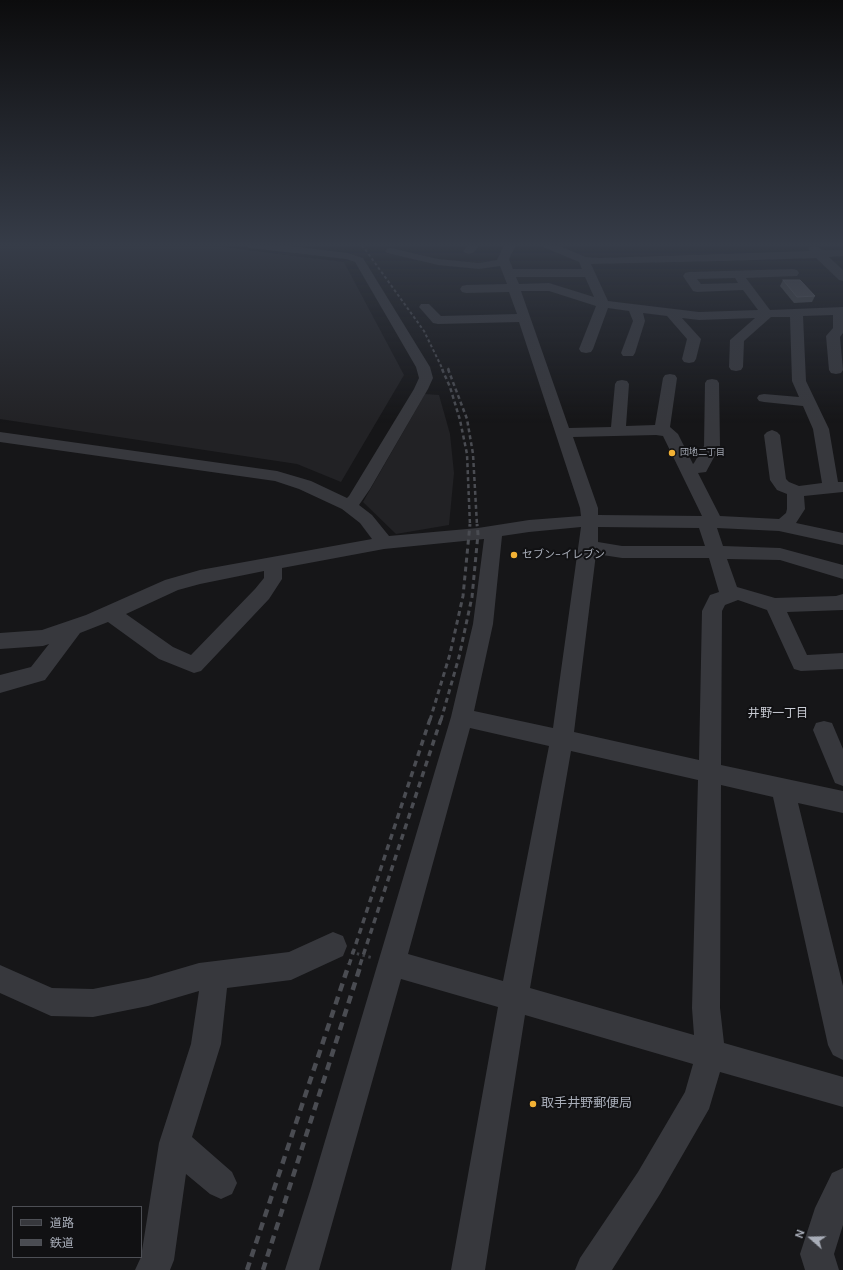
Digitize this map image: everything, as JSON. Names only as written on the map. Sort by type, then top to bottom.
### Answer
[{"type":"street","points":[[348,505],[355,500],[362,489],[426,378],[423,367],[385,304]]},
{"type":"street","points":[[468,1270],[514,998],[562,739],[588,546],[590,521],[589,508],[520,304]]},
{"type":"street","points":[[586,349],[603,304]]},
{"type":"street","points":[[605,304],[672,314],[699,316],[841,311],[840,329],[833,336],[836,370]]},
{"type":"street","points":[[760,304],[767,314]]},
{"type":"street","points":[[425,307],[438,320],[523,312]]},
{"type":"street","points":[[465,309],[523,312]]},
{"type":"street","points":[[628,353],[639,321],[635,309]]},
{"type":"street","points":[[772,435],[778,480],[783,486],[798,492],[808,489],[837,488],[821,429],[799,381],[796,313]]},
{"type":"street","points":[[672,314],[694,339],[689,360]]},
{"type":"street","points":[[736,367],[737,340],[767,314]]},
{"type":"street","points":[[662,430],[670,378]]},
{"type":"street","points":[[688,469],[700,468],[712,446],[712,383]]},
{"type":"street","points":[[618,432],[622,384]]},
{"type":"street","points":[[764,398],[809,402]]},
{"type":"street","points":[[563,433],[662,430],[670,434],[688,469],[710,522],[715,552],[730,595]]},
{"type":"street","points":[[0,437],[277,476],[306,485],[348,505],[366,519],[377,532],[384,544]]},
{"type":"street","points":[[779,525],[786,523],[793,516],[796,509],[795,495],[798,492]]},
{"type":"street","points":[[0,641],[43,638],[73,627],[172,585],[200,577],[384,544],[529,526],[590,521],[710,522],[779,525],[843,539]]},
{"type":"street","points":[[302,1270],[462,717],[483,624],[494,531]]},
{"type":"street","points":[[588,546],[622,552],[780,554],[843,572]]},
{"type":"street","points":[[109,612],[166,653],[194,665],[262,594],[273,579],[273,563]]},
{"type":"street","points":[[592,1270],[649,1183],[698,1098],[710,1054],[706,1008],[712,611],[717,600],[739,593],[774,606],[843,603]]},
{"type":"street","points":[[774,606],[800,663],[843,662]]},
{"type":"street","points":[[0,684],[38,674],[73,627]]},
{"type":"street","points":[[462,717],[843,802]]},
{"type":"street","points":[[824,730],[843,776]]},
{"type":"street","points":[[784,790],[843,1045]]},
{"type":"street","points":[[0,979],[50,1002],[93,1003],[148,992],[199,977],[291,966],[333,946]]},
{"type":"street","points":[[392,963],[843,1092]]},
{"type":"street","points":[[152,1270],[157,1260],[175,1143],[206,1044],[215,976]]},
{"type":"street","points":[[175,1143],[220,1183]]},
{"type":"street","points":[[822,1270],[817,1254],[832,1208],[843,1184]]},
{"type":"path","points":[[333,946],[392,963]]},
{"type":"shaded area","points":[[0,304],[366,304],[404,375],[341,482],[297,464],[0,419]]},
{"type":"shaded area","points":[[425,394],[439,395],[450,434],[454,473],[449,525],[396,534],[363,502]]},
{"type":"railway","points":[[405,304],[424,331],[443,370]]},
{"type":"railway","points":[[442,369],[450,387],[460,420],[467,454],[470,524]]},
{"type":"railway","points":[[448,369],[467,419],[473,454],[477,525]]},
{"type":"railway","points":[[430,720],[450,654],[463,596],[470,524]]},
{"type":"railway","points":[[441,720],[459,657],[472,597],[478,534],[477,524]]},
{"type":"railway","points":[[349,965],[430,719]]},
{"type":"railway","points":[[360,965],[441,719]]},
{"type":"railway","points":[[247,1270],[349,964]]},
{"type":"railway","points":[[263,1270],[361,964]]},
{"type":"place","name":"団地二丁目","points":[[672,453]]},
{"type":"place","name":"セブン-イレブン","points":[[514,555]]},
{"type":"place","name":"取手井野郵便局","points":[[533,1104]]},
{"type":"district","name":"井野一丁目","points":[[778,714]]}]
